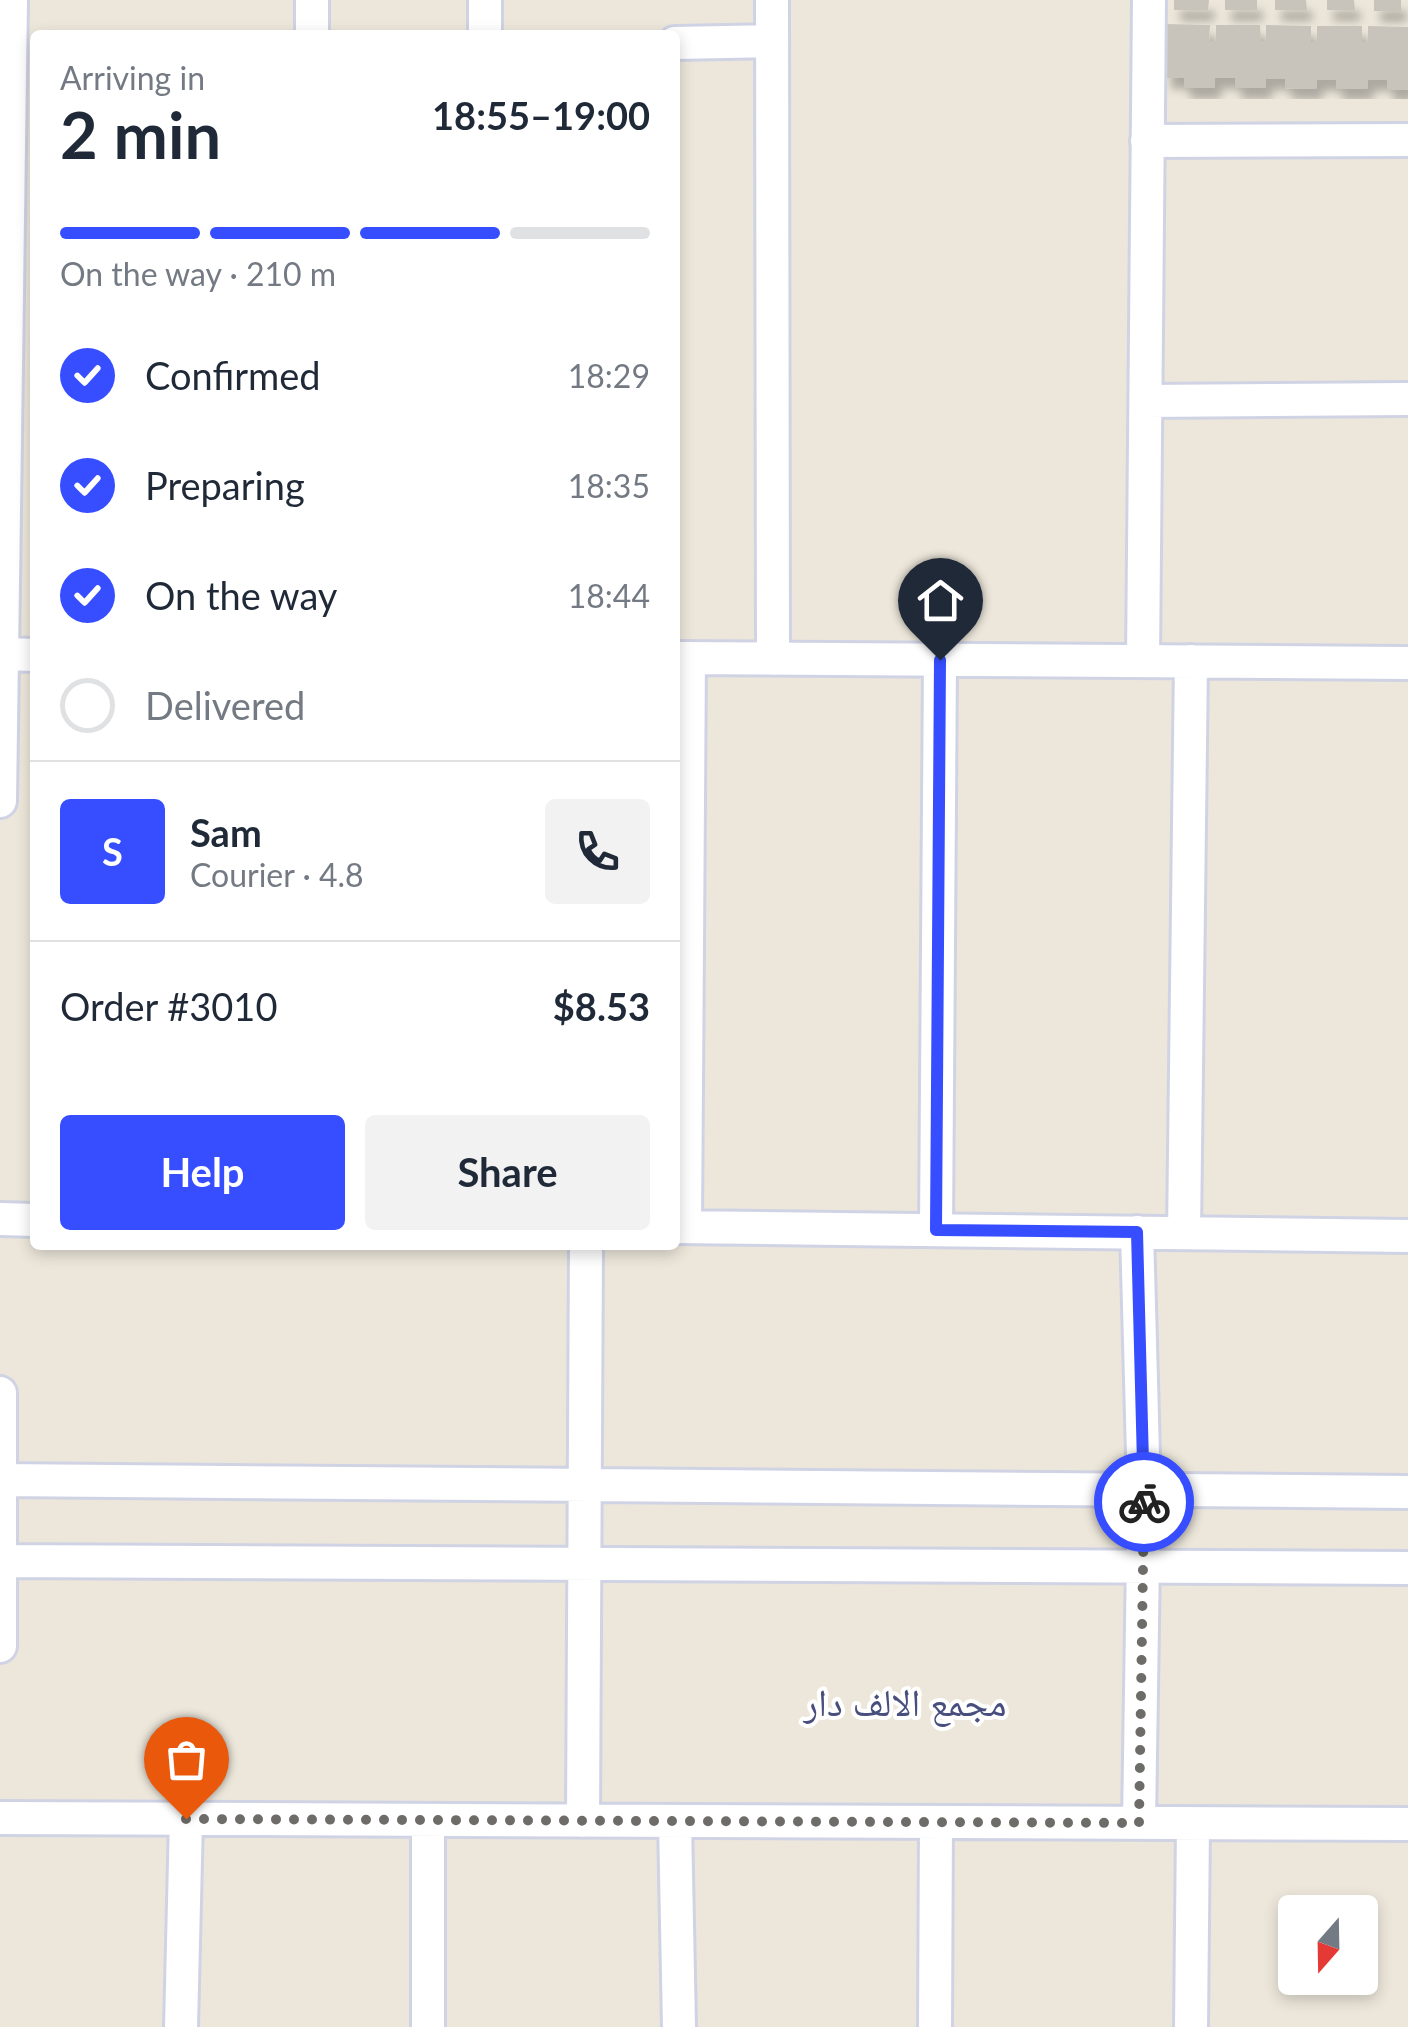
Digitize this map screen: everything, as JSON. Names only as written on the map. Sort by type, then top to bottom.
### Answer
[{"type":"street","points":[[0,800],[19,654],[11,0]]},
{"type":"street","points":[[312,0],[312,30]]},
{"type":"street","points":[[485,0],[485,30]]},
{"type":"street","points":[[772,0],[772,659]]},
{"type":"street","points":[[1144,662],[1149,0]]},
{"type":"street","points":[[680,43],[772,41]]},
{"type":"street","points":[[1146,141],[1408,140]]},
{"type":"street","points":[[1146,401],[1408,399]]},
{"type":"street","points":[[1408,663],[682,658],[680,1227],[1408,1236]]},
{"type":"street","points":[[936,1230],[940,660]]},
{"type":"street","points":[[1184,1233],[1191,661]]},
{"type":"street","points":[[0,1220],[30,1220]]},
{"type":"street","points":[[1137,1232],[1144,1491],[1139,1823]]},
{"type":"street","points":[[582,1821],[586,1250]]},
{"type":"street","points":[[0,1393],[0,1646]]},
{"type":"street","points":[[1,1480],[584,1488],[1408,1492]]},
{"type":"street","points":[[1,1561],[1408,1568]]},
{"type":"street","points":[[0,1818],[1408,1824]]},
{"type":"street","points":[[181,2027],[186,1819]]},
{"type":"street","points":[[428,1820],[428,2027]]},
{"type":"street","points":[[674,1822],[679,2027]]},
{"type":"street","points":[[935,2027],[936,1822]]},
{"type":"street","points":[[1190,2027],[1193,1824]]},
{"type":"building","points":[[1174,0],[1209,0],[1208,10],[1174,10]]},
{"type":"building","points":[[1225,0],[1257,0],[1257,10],[1225,10]]},
{"type":"building","points":[[1275,0],[1306,0],[1307,10],[1275,10]]},
{"type":"building","points":[[1327,0],[1354,0],[1355,10],[1327,10]]},
{"type":"building","points":[[1374,0],[1401,0],[1401,11],[1374,11]]},
{"type":"building","points":[[1165,24],[1210,25],[1209,41],[1216,41],[1216,25],[1260,25],[1261,41],[1266,41],[1266,25],[1311,26],[1311,42],[1317,42],[1317,26],[1362,26],[1362,42],[1368,42],[1368,26],[1408,27],[1408,90],[1387,90],[1387,80],[1368,80],[1367,89],[1336,89],[1336,80],[1317,80],[1316,89],[1285,88],[1285,79],[1266,79],[1266,88],[1235,88],[1235,78],[1215,78],[1215,88],[1184,88],[1184,78],[1165,78]]},
{"type":"way so far","points":[[186,1819],[1139,1823],[1144,1502]]},
{"type":"district","name":"مجمع الالف دار","points":[[905,1703]]},
{"type":"route","points":[[940,660],[936,1230],[1137,1232],[1144,1502]]}]
